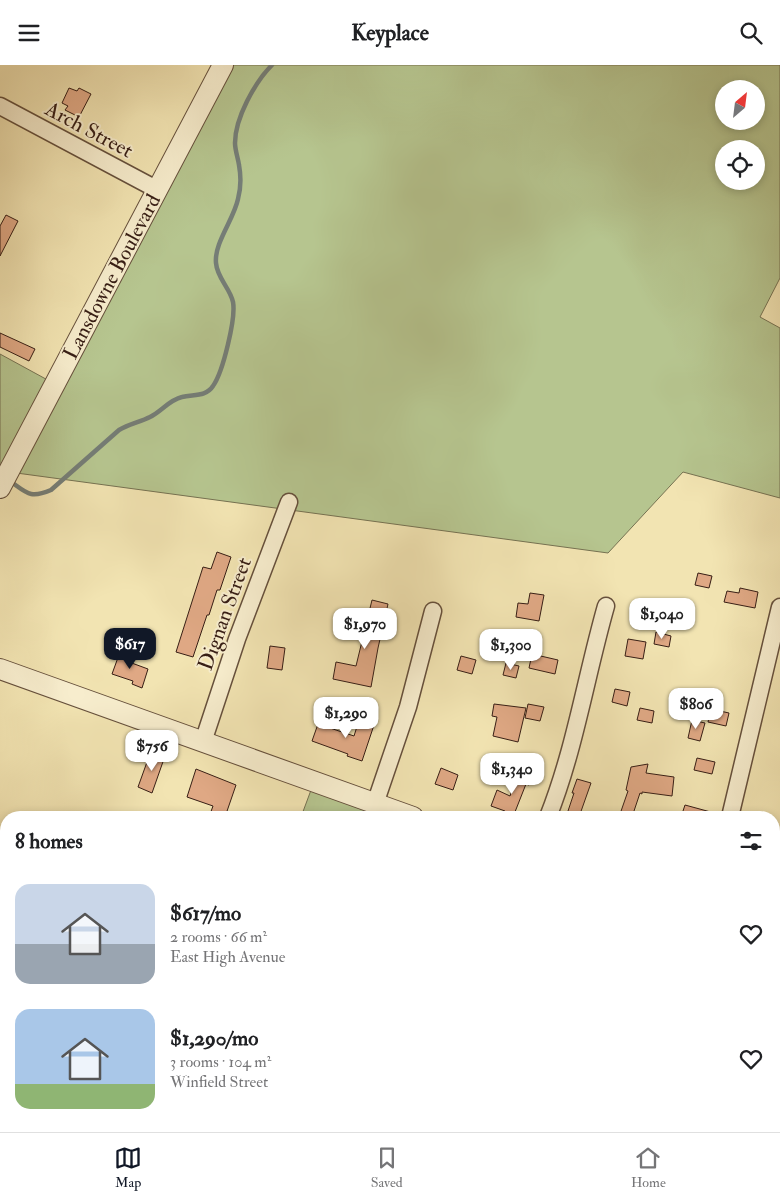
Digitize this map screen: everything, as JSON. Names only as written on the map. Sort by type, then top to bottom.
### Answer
[{"type":"street","name":"Lansdowne Boulevard","points":[[0,488],[223,65]]},
{"type":"street","name":"Arch Street","points":[[0,106],[158,190]]},
{"type":"street","name":"Dignan Street","points":[[204,742],[237,639],[289,501]]},
{"type":"street","points":[[550,811],[571,749],[593,652],[606,606]]},
{"type":"street","points":[[731,811],[780,607]]},
{"type":"street","points":[[375,804],[408,707],[432,611]]},
{"type":"street","points":[[0,669],[395,811]]},
{"type":"green space","points":[[223,65],[780,65],[780,278],[760,317],[780,328],[780,498],[683,472],[608,553],[9,472],[0,488],[0,354],[55,384]]},
{"type":"green space","points":[[314,782],[396,811],[303,811]]},
{"type":"building","points":[[69,88],[77,91],[79,88],[91,94],[79,117],[65,110],[68,106],[62,103]]},
{"type":"building","points":[[6,215],[18,221],[0,256],[0,226]]},
{"type":"building","points":[[0,333],[35,349],[29,361],[0,347]]},
{"type":"building","points":[[217,552],[231,557],[220,590],[217,590],[209,615],[207,615],[193,657],[176,652],[203,567],[211,569]]},
{"type":"building","points":[[698,573],[712,576],[709,588],[695,585]]},
{"type":"building","points":[[740,588],[758,592],[755,608],[724,602],[727,591],[739,593]]},
{"type":"building","points":[[530,593],[544,595],[539,621],[516,617],[518,603],[528,604]]},
{"type":"building","points":[[372,600],[388,604],[371,687],[333,679],[336,662],[356,666]]},
{"type":"building","points":[[656,632],[671,636],[669,647],[654,644]]},
{"type":"building","points":[[628,639],[646,642],[643,659],[625,656]]},
{"type":"building","points":[[270,646],[285,648],[282,670],[267,668]]},
{"type":"building","points":[[120,652],[131,656],[129,662],[148,669],[142,688],[132,684],[133,681],[112,674]]},
{"type":"building","points":[[532,654],[558,660],[555,674],[529,668]]},
{"type":"building","points":[[461,656],[476,660],[472,674],[457,670]]},
{"type":"building","points":[[506,663],[519,666],[516,678],[503,675]]},
{"type":"building","points":[[615,689],[630,692],[627,706],[612,702]]},
{"type":"building","points":[[494,704],[526,708],[518,742],[493,736],[497,717],[492,716]]},
{"type":"building","points":[[528,704],[544,707],[540,721],[525,718]]},
{"type":"building","points":[[640,708],[654,711],[652,723],[637,720]]},
{"type":"building","points":[[711,709],[729,713],[726,726],[708,722]]},
{"type":"building","points":[[360,717],[375,722],[362,761],[312,741],[318,724],[354,736]]},
{"type":"building","points":[[692,720],[705,723],[700,741],[688,738]]},
{"type":"building","points":[[151,751],[165,756],[152,793],[138,787]]},
{"type":"building","points":[[697,758],[715,762],[712,774],[694,770]]},
{"type":"building","points":[[648,764],[646,773],[674,777],[672,796],[642,792],[634,811],[621,811],[628,791],[626,790],[631,767]]},
{"type":"building","points":[[441,768],[458,775],[453,790],[435,784]]},
{"type":"building","points":[[196,769],[236,785],[227,811],[211,811],[213,806],[187,797]]},
{"type":"building","points":[[519,770],[532,775],[529,785],[526,784],[515,811],[505,811],[491,806],[497,790],[510,796]]},
{"type":"building","points":[[577,779],[591,783],[581,811],[568,811],[574,793],[572,793]]},
{"type":"building","points":[[685,805],[707,811],[683,811]]},
{"type":"waterway","points":[[10,481],[21,489],[33,494],[51,490],[119,430],[150,417],[177,398],[203,394],[213,386],[225,357],[233,320],[233,302],[217,268],[216,255],[221,239],[236,207],[240,191],[239,162],[235,146],[236,133],[247,101],[259,81],[272,65]]}]
